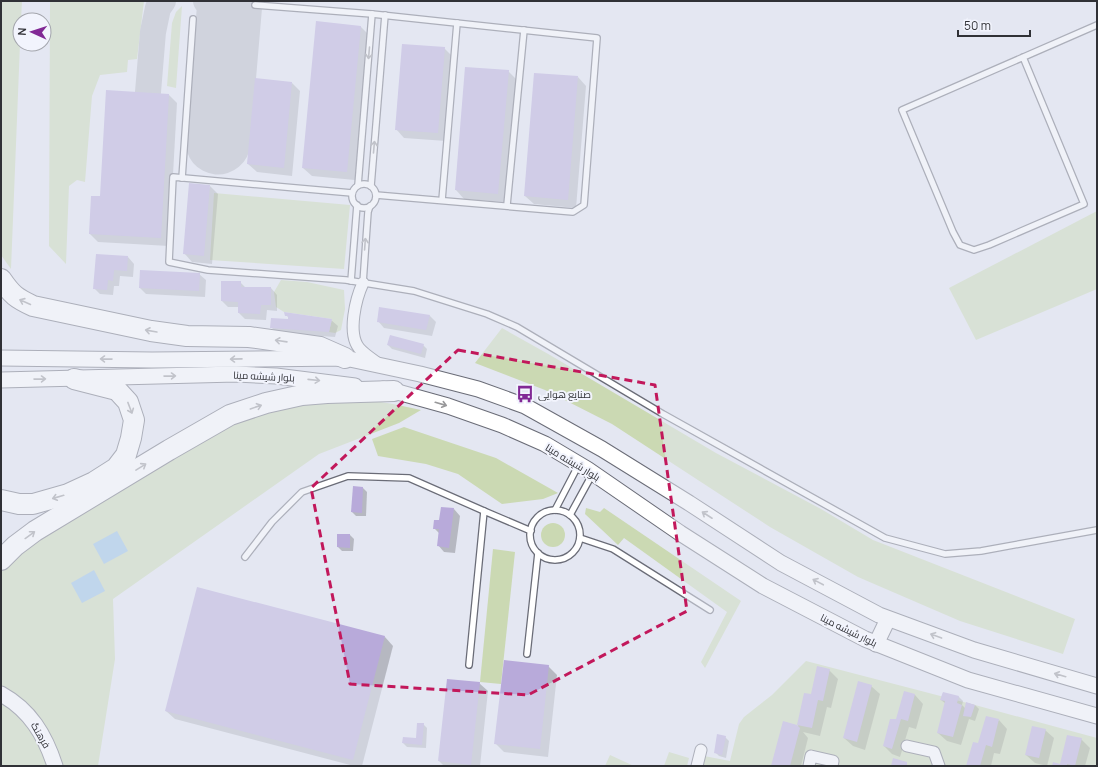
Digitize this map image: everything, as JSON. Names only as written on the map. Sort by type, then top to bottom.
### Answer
[{"type":"highway","points":[[1,279],[16,299],[33,306],[151,331],[187,336],[249,337],[320,347],[345,358]]},
{"type":"highway","points":[[1,500],[19,504],[32,504],[68,494],[94,482],[116,468],[126,455],[134,420],[128,402],[117,390],[74,379]]},
{"type":"highway","points":[[1,560],[15,546],[35,531],[230,415],[266,403],[302,395],[394,391]]},
{"type":"main road","name":"بلوار شیشه مینا","points":[[1,358],[152,360],[345,358],[420,374],[478,389],[525,406],[608,454],[781,563],[879,615],[974,650],[1097,686]]},
{"type":"main road","name":"بلوار شیشه مینا","points":[[1,380],[236,374],[276,376],[394,391],[448,406],[502,425],[545,444],[593,473],[680,533],[763,586],[865,639],[968,680],[1097,716]]},
{"type":"main road","points":[[876,644],[888,618]]},
{"type":"main road","name":"فرهنگ","points":[[1,694],[10,699],[28,714],[35,723],[50,751],[55,766]]},
{"type":"street","points":[[363,283],[358,293],[352,330],[358,346],[369,357],[382,366]]},
{"type":"street","points":[[907,746],[934,752]]},
{"type":"street","points":[[697,766],[701,750]]},
{"type":"street","points":[[930,766],[934,752]]},
{"type":"street","points":[[934,752],[939,766]]},
{"type":"street","points":[[809,766],[812,756],[833,762],[832,766]]},
{"type":"lane","points":[[255,5],[372,14],[597,38],[584,205],[573,212],[507,205],[376,195]]},
{"type":"lane","points":[[358,185],[365,184],[374,188],[376,195],[375,202],[370,206],[363,208],[357,206],[353,200],[352,193],[358,185],[372,14]]},
{"type":"lane","points":[[371,186],[385,16]]},
{"type":"lane","points":[[182,178],[193,19]]},
{"type":"lane","points":[[442,200],[457,23]]},
{"type":"lane","points":[[1023,58],[1084,204],[974,250],[960,245],[953,232],[902,110],[1097,25]]},
{"type":"lane","points":[[507,205],[524,30]]},
{"type":"lane","points":[[352,193],[173,177],[169,262],[208,270],[351,281],[414,291],[488,314],[517,327],[664,414],[885,538],[945,554],[981,551],[1097,530]]},
{"type":"lane","points":[[351,281],[357,206]]},
{"type":"lane","points":[[363,283],[368,212],[370,206]]},
{"type":"lane","points":[[555,510],[579,464]]},
{"type":"lane","points":[[570,515],[593,473]]},
{"type":"lane","points":[[245,558],[272,522],[302,492],[348,476],[409,478],[531,531]]},
{"type":"lane","points":[[555,510],[563,511],[570,515],[576,522],[580,538],[572,553],[566,557],[552,560],[545,558],[534,548],[531,539],[531,531],[539,516],[546,512],[555,510]]},
{"type":"lane","points":[[470,664],[484,511]]},
{"type":"lane","points":[[580,538],[613,549],[710,610]]},
{"type":"lane","points":[[527,654],[538,553]]},
{"type":"highlighted area","points":[[458,350],[655,385],[687,611],[528,695],[350,684],[311,488]]},
{"type":"green space","points":[[1,1],[22,1],[21,12],[12,12],[12,52],[20,52],[11,269],[1,255]]},
{"type":"green space","points":[[50,1],[144,1],[137,59],[128,60],[127,72],[100,75],[92,96],[85,182],[77,180],[69,186],[66,264],[49,246],[50,52],[52,52],[52,12],[50,12]]},
{"type":"green space","points":[[182,6],[176,88],[167,86],[172,23],[176,12]]},
{"type":"green space","points":[[214,193],[350,205],[344,269],[210,260]]},
{"type":"green space","points":[[1097,211],[1097,289],[976,340],[949,288]]},
{"type":"green space","points":[[281,280],[307,282],[344,290],[345,309],[341,330],[335,333],[329,332],[332,319],[284,312],[276,307],[274,292]]},
{"type":"green space","points":[[502,328],[716,453],[821,509],[873,540],[1075,619],[1063,654],[960,621],[858,577],[770,527],[612,424],[545,390],[475,363]]},
{"type":"green space","points":[[357,398],[421,410],[399,423],[319,454],[113,599],[115,659],[98,766],[60,766],[1,689],[1,572],[16,554],[202,436],[267,408]]},
{"type":"green space","points":[[404,427],[496,458],[558,493],[543,499],[502,504],[458,474],[426,464],[378,456],[372,439]]},
{"type":"green space","points":[[586,508],[600,512],[604,508],[741,601],[705,668],[701,662],[727,612],[624,538],[618,545],[585,514]]},
{"type":"green space","points":[[553,523],[561,527],[565,535],[561,543],[553,547],[545,543],[541,535],[545,527]]},
{"type":"green space","points":[[493,549],[515,552],[501,684],[480,682]]},
{"type":"green space","points":[[806,661],[1097,738],[1097,766],[702,766],[704,756],[730,761],[739,724],[744,717],[772,695]]},
{"type":"green space","points":[[1,702],[24,723],[36,739],[50,766],[1,766]]},
{"type":"green space","points":[[669,752],[689,758],[687,766],[664,766]]},
{"type":"green space","points":[[610,755],[634,766],[605,766]]},
{"type":"water","points":[[117,531],[128,551],[104,564],[93,544]]},
{"type":"water","points":[[94,570],[105,591],[82,603],[71,583]]},
{"type":"building","points":[[316,21],[361,26],[347,172],[302,168]]},
{"type":"building","points":[[402,44],[445,47],[438,133],[395,130]]},
{"type":"building","points":[[465,67],[509,70],[498,194],[455,190]]},
{"type":"building","points":[[534,73],[578,76],[568,200],[524,196]]},
{"type":"building","points":[[255,78],[292,82],[284,168],[247,164]]},
{"type":"building","points":[[106,90],[169,94],[161,238],[89,234],[91,196],[100,196]]},
{"type":"building","points":[[189,183],[210,185],[204,256],[183,254]]},
{"type":"building","points":[[96,254],[128,256],[127,271],[114,270],[113,281],[108,280],[107,290],[93,289]]},
{"type":"building","points":[[140,270],[200,273],[199,291],[139,288]]},
{"type":"building","points":[[221,281],[241,281],[241,287],[271,287],[271,305],[261,305],[260,314],[238,313],[238,302],[221,301]]},
{"type":"building","points":[[379,307],[430,315],[426,330],[377,322]]},
{"type":"building","points":[[284,312],[332,319],[329,332],[270,328],[271,318],[288,319],[288,316],[285,316]]},
{"type":"building","points":[[390,335],[424,344],[421,354],[387,345]]},
{"type":"building","points":[[353,486],[363,487],[362,513],[351,512]]},
{"type":"building","points":[[441,507],[454,508],[449,548],[437,546],[439,529],[433,529],[434,520],[439,520]]},
{"type":"building","points":[[337,534],[350,534],[350,548],[337,547]]},
{"type":"building","points":[[197,587],[385,636],[353,760],[165,711]]},
{"type":"building","points":[[504,660],[549,665],[540,749],[494,744]]},
{"type":"building","points":[[817,666],[830,669],[823,701],[818,700],[812,728],[797,725],[804,693],[811,694]]},
{"type":"building","points":[[447,679],[480,682],[471,765],[438,761]]},
{"type":"building","points":[[858,681],[872,685],[857,742],[843,738]]},
{"type":"building","points":[[904,691],[915,694],[908,721],[901,719],[892,749],[883,746],[890,719],[896,719]]},
{"type":"building","points":[[943,692],[959,696],[957,703],[962,705],[953,737],[937,733],[945,701],[940,700]]},
{"type":"building","points":[[966,702],[975,705],[971,717],[963,716]]},
{"type":"building","points":[[986,716],[999,719],[992,747],[986,745],[980,766],[966,766],[973,742],[978,743]]},
{"type":"building","points":[[783,721],[797,725],[800,728],[790,766],[771,766]]},
{"type":"building","points":[[417,723],[424,723],[422,745],[402,743],[403,737],[416,738]]},
{"type":"building","points":[[1032,726],[1046,729],[1039,758],[1025,755]]},
{"type":"building","points":[[717,734],[726,736],[722,755],[714,753]]},
{"type":"building","points":[[1067,735],[1082,738],[1075,766],[1067,764],[1067,766],[1052,766],[1053,762],[1060,764]]},
{"type":"building","points":[[893,758],[907,762],[907,766],[891,766]]},
{"type":"taxiway","points":[[148,92],[153,32],[158,8],[163,1]]},
{"type":"taxiway","points":[[206,1],[219,7],[225,16],[228,26]]},
{"type":"runway","points":[[218,142],[230,1]]},
{"type":"place","name":"صنایع هوایی","points":[[525,394]]}]
